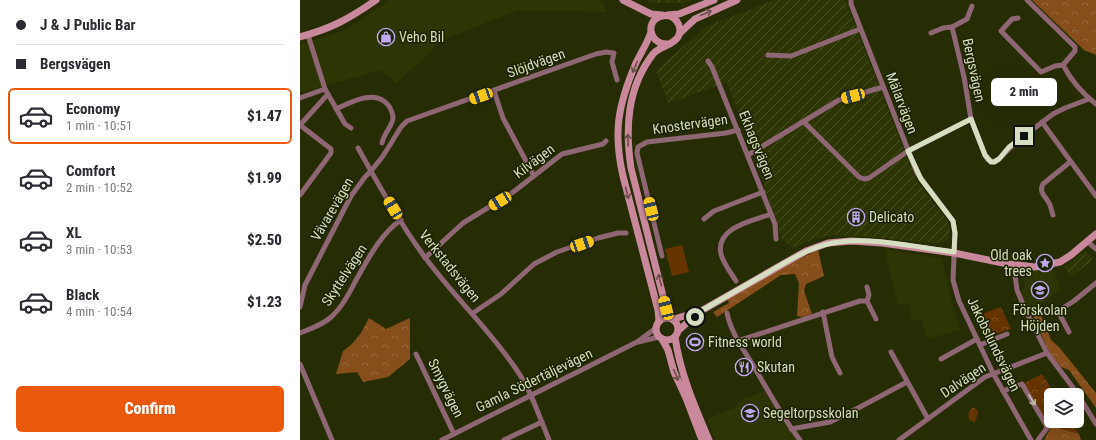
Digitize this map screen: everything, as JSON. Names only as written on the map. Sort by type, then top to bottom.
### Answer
[{"type":"main road","points":[[300,37],[343,22],[376,0]]},
{"type":"main road","points":[[623,0],[651,14],[673,17],[678,24],[680,33]]},
{"type":"main road","points":[[702,440],[674,372],[668,350],[657,332],[658,310],[623,176],[618,145],[619,117],[622,99],[648,39],[654,20],[665,16],[679,14],[714,0]]},
{"type":"main road","points":[[679,330],[678,324],[672,319],[666,308],[631,168],[628,147],[628,123],[630,108],[634,92],[643,72],[658,49],[677,38],[680,33],[695,19],[737,0]]},
{"type":"main road","points":[[639,8],[648,19],[655,41],[669,44]]},
{"type":"main road","points":[[661,338],[668,340],[675,337],[679,330],[701,311],[806,251],[828,243],[852,241],[882,242],[954,252],[1008,264],[1035,267],[1060,262],[1072,255],[1096,234]]},
{"type":"main road","points":[[657,324],[665,317],[672,319],[701,311]]},
{"type":"main road","points":[[675,337],[682,369],[697,413],[709,440]]},
{"type":"street","name":"Mälarvägen","points":[[851,0],[860,29],[908,151],[921,179],[953,221],[955,233],[954,252]]},
{"type":"street","points":[[1018,18],[1012,19],[1001,31],[1040,72],[1055,66],[1063,65],[1075,51],[1075,47],[1027,0]]},
{"type":"street","name":"Bergsvägen","points":[[931,33],[943,28],[952,27],[966,19],[972,6]]},
{"type":"street","name":"Bergsvägen","points":[[952,27],[964,77],[971,119],[988,160],[994,162],[999,159],[1015,142],[1053,114],[1089,99]]},
{"type":"street","points":[[768,55],[791,56],[860,29]]},
{"type":"street","points":[[308,35],[326,92],[345,124],[351,128]]},
{"type":"street","name":"Slöjdvägen","points":[[371,171],[383,156],[401,127],[407,121],[596,54],[606,52],[614,53],[612,62],[617,80]]},
{"type":"street","name":"Ekhagsvägen","points":[[708,62],[712,67],[763,192],[775,224],[776,239]]},
{"type":"street","points":[[1063,65],[1069,76],[1089,99],[1096,104]]},
{"type":"street","points":[[748,155],[839,100],[883,87]]},
{"type":"street","points":[[494,91],[503,118],[534,176]]},
{"type":"street","points":[[300,98],[326,92]]},
{"type":"street","points":[[300,195],[331,153],[331,149],[300,125],[326,92]]},
{"type":"street","points":[[336,109],[354,100],[362,98],[377,99],[386,103],[393,112],[394,120],[383,137],[382,143]]},
{"type":"street","points":[[804,122],[858,177],[864,179],[869,178],[908,151],[971,119]]},
{"type":"street","points":[[1042,122],[1096,196]]},
{"type":"street","name":"Knostervägen","points":[[662,256],[637,152],[638,147],[646,142],[726,133],[738,130]]},
{"type":"street","name":"Kilvägen","points":[[425,258],[463,223],[512,193],[562,154],[603,144],[606,141]]},
{"type":"street","name":"Verkstadsvägen","points":[[358,148],[425,258],[473,313],[510,360],[531,395],[549,440]]},
{"type":"street","points":[[1053,215],[1050,204],[1041,192],[1041,188],[1043,184],[1070,162]]},
{"type":"street","name":"Vävarevägen","points":[[300,307],[305,285],[340,216],[351,196],[371,171]]},
{"type":"street","points":[[704,219],[714,211],[763,192]]},
{"type":"street","points":[[736,281],[721,254],[723,237],[731,229],[771,214]]},
{"type":"street","name":"Skyttelvägen","points":[[300,333],[331,318],[347,297],[380,240],[395,224],[401,220]]},
{"type":"street","points":[[473,313],[501,294],[534,264],[557,252],[598,238],[618,233],[626,233]]},
{"type":"street","points":[[1088,242],[1096,248]]},
{"type":"street","name":"Jakobslundsvägen","points":[[954,252],[953,280],[959,300],[993,374],[1031,440]]},
{"type":"street","points":[[1015,275],[1017,290],[1025,309],[1048,353],[1096,424]]},
{"type":"street","points":[[1069,332],[1058,311],[1074,301],[1096,283]]},
{"type":"street","points":[[867,287],[867,302],[876,319]]},
{"type":"street","points":[[738,341],[860,301],[867,302]]},
{"type":"street","points":[[824,312],[832,357],[840,373]]},
{"type":"street","points":[[727,313],[729,323],[738,341],[800,440]]},
{"type":"street","name":"Gamla Södertäljevägen","points":[[442,440],[637,342],[657,324]]},
{"type":"street","points":[[980,345],[1007,334]]},
{"type":"street","name":"Gamla Södertäljevägen","points":[[637,342],[661,338]]},
{"type":"street","points":[[941,359],[977,338]]},
{"type":"street","points":[[891,352],[928,419]]},
{"type":"street","name":"Dalvägen","points":[[899,440],[985,377],[1048,353]]},
{"type":"street","name":"Smygvägen","points":[[416,354],[454,434]]},
{"type":"street","points":[[300,364],[332,440]]},
{"type":"street","points":[[792,429],[830,422],[907,382]]},
{"type":"street","points":[[1003,391],[1022,384],[1047,428],[1038,440]]},
{"type":"street","points":[[504,440],[542,422]]},
{"type":"shaded area","points":[[389,0],[598,0],[602,2],[607,12],[518,10],[443,40],[397,83],[380,70],[300,93],[300,44],[346,30]]},
{"type":"shaded area","points":[[648,0],[691,0],[684,3],[654,3]]},
{"type":"shaded area","points":[[774,0],[845,0],[916,180],[947,220],[950,229],[948,240],[936,243],[833,235],[814,239],[794,248],[782,240],[751,146],[727,82],[668,103],[656,70],[707,26]]},
{"type":"shaded area","points":[[887,250],[941,258],[960,330],[927,339],[921,319],[912,320],[909,304],[898,305],[886,256]]},
{"type":"shaded area","points":[[1085,250],[1093,260],[1071,277],[1064,267]]},
{"type":"shaded area","name":"Förskolan Höjden","points":[[1053,268],[1060,288],[1038,308],[1028,311],[1021,292],[1026,283],[1022,280],[1024,275],[1030,270]]},
{"type":"shaded area","name":"Segeltorpsskolan","points":[[764,390],[783,421],[798,440],[716,440],[707,419],[734,408],[738,403]]},
{"type":"green space","points":[[1032,0],[1096,0],[1096,55],[1084,50]]},
{"type":"green space","points":[[682,245],[689,272],[672,276],[665,249]]},
{"type":"green space","points":[[818,250],[824,276],[806,284],[804,291],[812,314],[802,317],[797,316],[799,283],[795,274],[781,275],[717,317],[713,312],[729,303],[727,298],[780,268]]},
{"type":"green space","points":[[1001,307],[1011,329],[990,336],[979,315]]},
{"type":"green space","points":[[1038,308],[1051,340],[1059,347],[1096,393],[1096,408],[1084,391],[1084,388],[1082,388],[1069,370],[1061,367],[1050,354],[1031,311]]},
{"type":"green space","points":[[369,318],[386,329],[410,318],[410,359],[388,377],[363,382],[357,372],[336,374],[343,351],[352,344],[361,333]]},
{"type":"green space","points":[[1042,374],[1051,388],[1044,388],[1044,417],[1024,383]]},
{"type":"green space","points":[[973,407],[978,413],[975,422],[971,421],[969,417],[969,411]]},
{"type":"green space","points":[[1059,428],[1079,434],[1081,440],[1044,440],[1050,429]]},
{"type":"green space","points":[[1059,428],[1075,428],[1079,434]]},
{"type":"place","name":"Veho Bil","points":[[386,37]]},
{"type":"place","name":"Delicato","points":[[856,217]]},
{"type":"place","name":"Old oak trees","points":[[1045,263]]},
{"type":"place","name":"Förskolan Höjden","points":[[1040,290]]},
{"type":"place","name":"Fitness world","points":[[695,342]]},
{"type":"place","name":"Skutan","points":[[744,367]]},
{"type":"place","name":"Segeltorpsskolan","points":[[750,413]]},
{"type":"route","points":[[695,317],[701,311],[806,251],[828,243],[840,241],[882,242],[954,252],[955,233],[953,221],[917,173],[908,151],[971,119],[985,155],[991,162],[999,159],[1009,147],[1024,136]]}]
